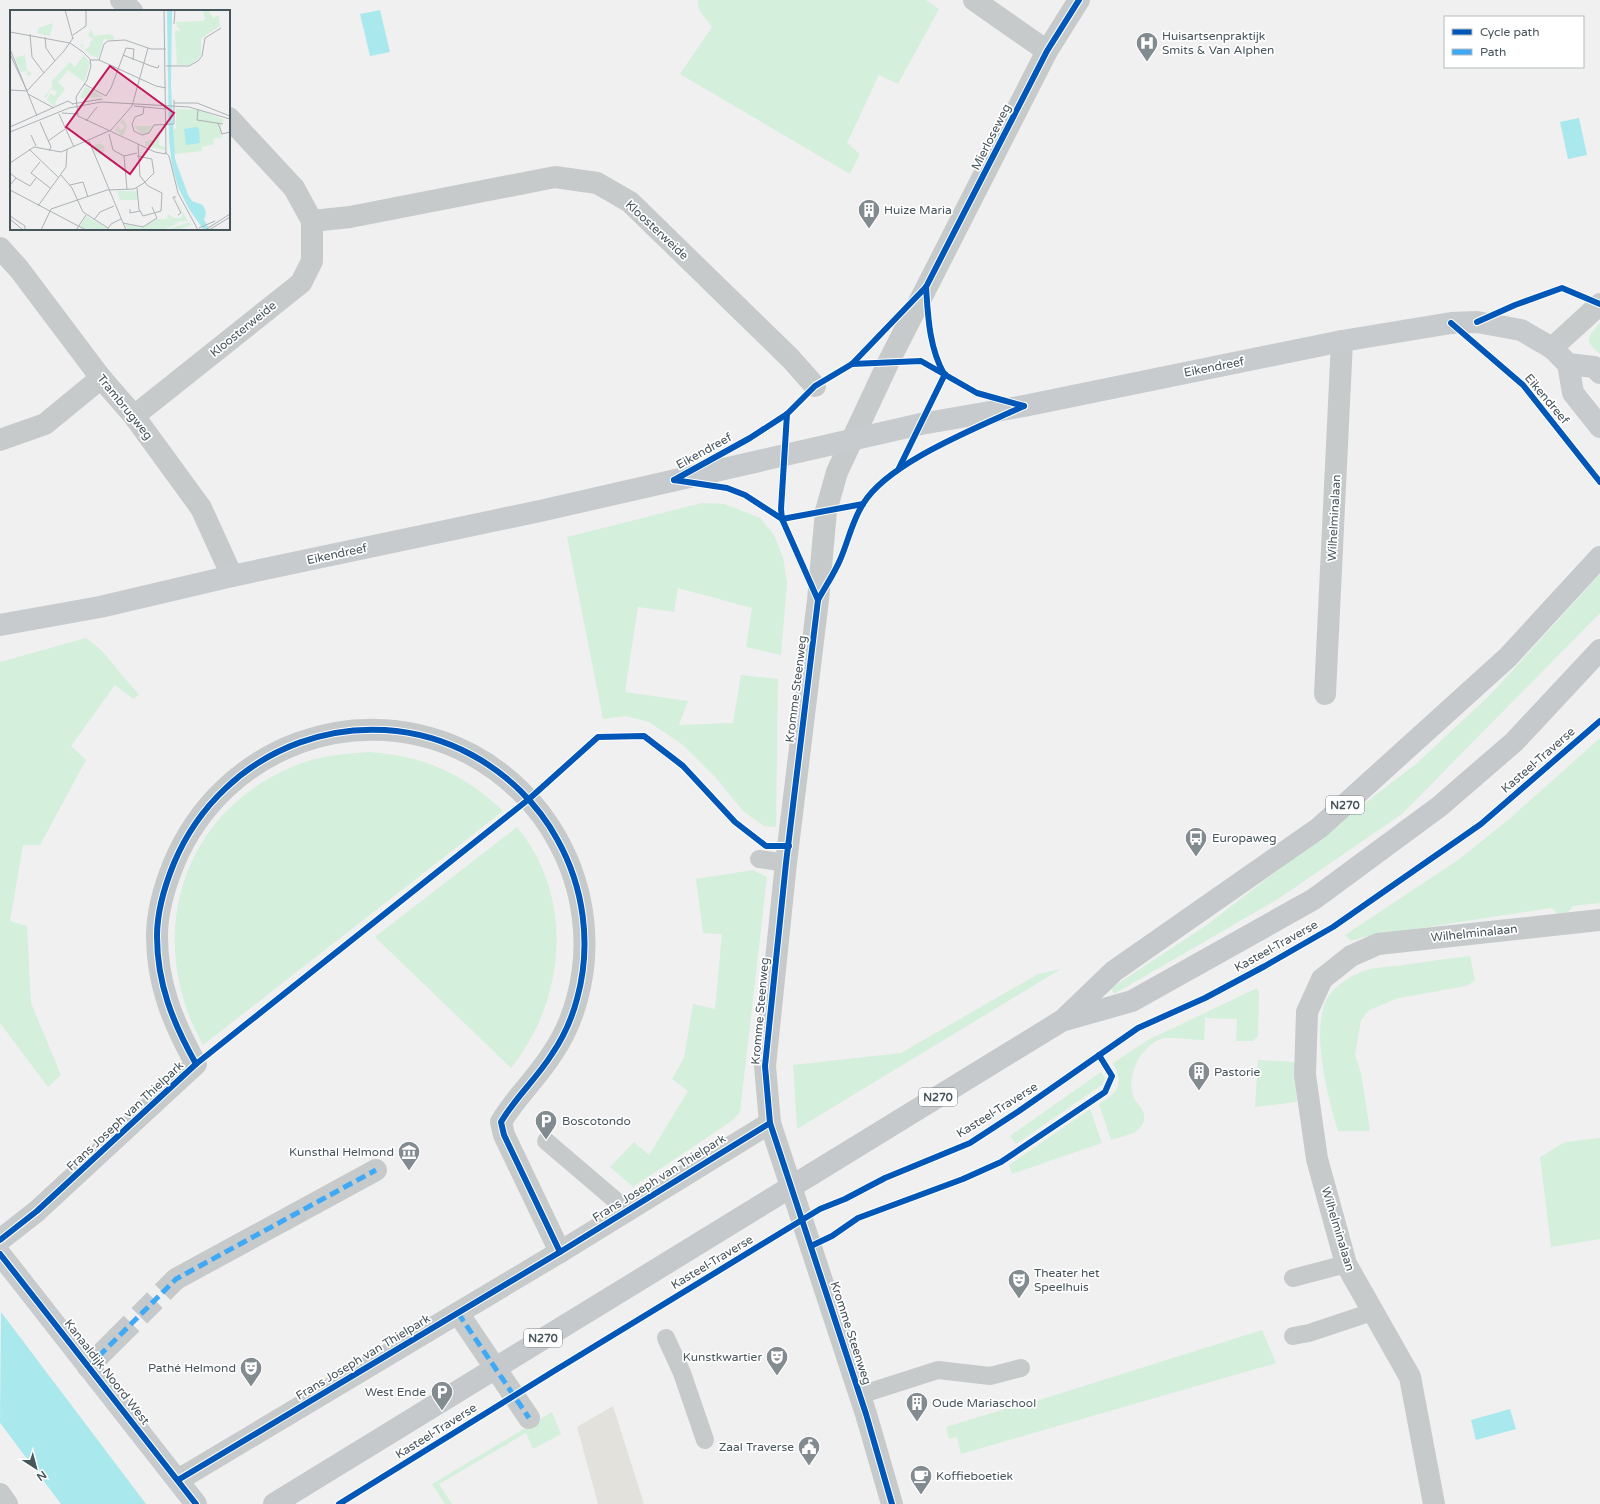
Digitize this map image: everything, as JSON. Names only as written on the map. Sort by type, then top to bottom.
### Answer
[{"type":"main road","name":"Kasteel-Traverse","points":[[274,1504],[1064,1020],[1114,970],[1320,828],[1508,657],[1600,557]]},
{"type":"main road","name":"Kasteel-Traverse","points":[[1064,1020],[1132,1001],[1314,899],[1440,806],[1514,742],[1600,650]]},
{"type":"street","points":[[122,0],[131,10]]},
{"type":"street","points":[[974,0],[1047,51]]},
{"type":"street","name":"Mierloseweg","points":[[851,440],[926,286],[1047,51],[1079,0]]},
{"type":"street","name":"Kloosterweide","points":[[134,416],[301,282],[312,261],[312,221],[294,188],[230,119]]},
{"type":"street","name":"Kloosterweide","points":[[312,221],[350,217],[555,177],[597,183],[630,202],[791,359],[815,386]]},
{"type":"street","name":"Trambrugweg","points":[[0,248],[19,269],[101,378],[134,416],[201,508],[232,576]]},
{"type":"street","points":[[1552,348],[1600,304]]},
{"type":"street","name":"Eikendreef","points":[[0,625],[100,606],[232,576],[540,511],[921,424],[1024,406],[1342,341],[1451,323],[1477,322],[1521,330],[1552,348],[1568,364],[1573,393],[1600,427]]},
{"type":"street","name":"Wilhelminalaan","points":[[1325,694],[1342,341]]},
{"type":"street","points":[[1568,364],[1594,367],[1600,373]]},
{"type":"street","points":[[0,440],[45,424],[101,378]]},
{"type":"street","name":"Kromme Steenweg","points":[[851,440],[833,482],[826,511],[816,616],[786,863],[765,1066],[770,1123],[860,1395],[892,1504]]},
{"type":"street","name":"Frans Joseph van Thielpark","points":[[0,1240],[37,1212],[196,1064],[178,1033],[164,992],[157,934],[166,882],[192,827],[214,799],[238,777],[268,755],[317,737],[354,729],[412,734],[460,748],[484,761],[529,799],[552,830],[570,865],[580,900],[584,922],[584,961],[577,999],[561,1040],[552,1056],[501,1122],[504,1136],[560,1252]]},
{"type":"street","name":"Wilhelminalaan","points":[[1434,1504],[1410,1377],[1346,1264],[1317,1159],[1305,1075],[1307,1012],[1322,979],[1351,956],[1378,944],[1600,920]]},
{"type":"street","name":"Frans Joseph van Thielpark","points":[[178,1480],[628,1211],[770,1123]]},
{"type":"street","points":[[176,1279],[376,1170]]},
{"type":"street","name":"Kanaaldijk Noord West","points":[[0,1254],[196,1504]]},
{"type":"street","points":[[458,1313],[529,1418]]},
{"type":"street","points":[[88,1367],[116,1339]]},
{"type":"street","points":[[0,1494],[7,1504]]},
{"type":"lane","points":[[759,859],[786,863]]},
{"type":"lane","points":[[546,1141],[628,1211]]},
{"type":"lane","points":[[1293,1278],[1346,1264]]},
{"type":"lane","points":[[1293,1336],[1309,1333],[1372,1312]]},
{"type":"lane","points":[[666,1338],[682,1373],[706,1440]]},
{"type":"lane","points":[[860,1395],[938,1370],[990,1376],[1021,1368]]},
{"type":"green space","points":[[698,0],[926,0],[939,9],[898,84],[879,75],[847,143],[860,154],[850,174],[680,74],[712,27],[699,10]]},
{"type":"green space","points":[[1600,323],[1600,354],[1591,345],[1589,339],[1592,332]]},
{"type":"green space","points":[[702,503],[725,504],[760,518],[774,535],[783,557],[787,583],[781,655],[746,647],[752,608],[678,588],[674,612],[638,607],[625,692],[688,701],[679,725],[733,723],[741,675],[778,679],[776,827],[764,826],[743,811],[716,778],[683,745],[649,722],[626,716],[603,719],[567,537]]},
{"type":"green space","points":[[1600,574],[1600,613],[1402,814],[1278,899],[1114,994],[1111,988],[1204,927],[1416,764],[1491,694]]},
{"type":"green space","points":[[86,638],[101,650],[139,695],[133,699],[115,685],[71,746],[86,760],[40,845],[23,845],[10,921],[27,926],[31,1003],[61,1075],[48,1087],[0,1023],[0,662]]},
{"type":"green space","points":[[1600,738],[1600,903],[1573,906],[1565,916],[1561,916],[1551,908],[1363,937],[1351,941],[1345,935],[1458,860],[1508,820]]},
{"type":"green space","points":[[369,752],[408,758],[425,762],[442,769],[473,786],[503,811],[203,1045],[185,1005],[176,964],[175,924],[183,885],[199,848],[222,816],[253,788],[292,767],[310,760]]},
{"type":"green space","points":[[517,827],[536,855],[548,885],[555,916],[556,948],[552,980],[543,1011],[529,1041],[511,1068],[375,937]]},
{"type":"green space","points":[[753,870],[767,877],[740,1112],[733,1120],[633,1187],[610,1167],[634,1142],[649,1155],[688,1091],[672,1079],[684,1058],[693,1004],[715,1009],[722,934],[703,933],[696,879]]},
{"type":"green space","points":[[1470,956],[1475,981],[1466,986],[1399,998],[1369,1010],[1361,1020],[1355,1055],[1361,1073],[1370,1131],[1338,1131],[1326,1085],[1320,1032],[1321,1017],[1325,1003],[1332,992],[1347,979],[1368,970]]},
{"type":"green space","points":[[1061,969],[797,1129],[793,1065],[901,1053],[1038,974]]},
{"type":"green space","points":[[1257,988],[1259,993],[1258,1036],[1253,1041],[1236,1041],[1237,1019],[1205,1018],[1204,1040],[1164,1038],[1153,1043],[1147,1048],[1136,1064],[1131,1081],[1134,1098],[1144,1114],[1144,1120],[1142,1125],[1131,1134],[1111,1140],[1099,1104],[1111,1096],[1118,1087],[1118,1077],[1113,1063],[1148,1040]]},
{"type":"green space","points":[[1258,1060],[1295,1062],[1297,1102],[1255,1107]]},
{"type":"green space","points":[[1101,1072],[1105,1078],[1103,1084],[1016,1144],[1010,1136]]},
{"type":"green space","points":[[1090,1109],[1102,1143],[1012,1174],[1009,1165]]},
{"type":"green space","points":[[1600,1138],[1600,1239],[1551,1247],[1540,1157],[1565,1142]]},
{"type":"green space","points":[[1262,1330],[1276,1363],[961,1454],[957,1437],[949,1439],[946,1427],[1021,1404],[1033,1402]]},
{"type":"green space","points":[[552,1412],[561,1434],[533,1449],[526,1433],[439,1484],[452,1504],[445,1504],[432,1484]]},
{"type":"sand","points":[[613,1406],[644,1504],[598,1504],[577,1427]]},
{"type":"water","points":[[380,10],[390,52],[370,56],[360,14]]},
{"type":"water","points":[[1579,118],[1587,155],[1568,159],[1560,122]]},
{"type":"water","points":[[1,1312],[146,1504],[61,1504],[0,1423]]},
{"type":"water","points":[[1510,1409],[1516,1429],[1476,1440],[1471,1420]]},
{"type":"pier","points":[[0,1423],[60,1504],[0,1426]]},
{"type":"tunnel","points":[[116,1339],[176,1279]]},
{"type":"marked path","points":[[88,1367],[176,1279],[376,1170]]},
{"type":"marked path","points":[[458,1313],[529,1418]]},
{"type":"cycle path","points":[[674,480],[750,438],[787,414],[815,386],[852,364],[926,287],[1047,51],[1079,0]]},
{"type":"cycle path","points":[[926,287],[932,342],[944,374]]},
{"type":"cycle path","points":[[1477,322],[1515,305],[1562,288],[1600,304]]},
{"type":"cycle path","points":[[1451,323],[1523,385],[1600,482]]},
{"type":"cycle path","points":[[852,364],[921,361],[977,393],[1024,406]]},
{"type":"cycle path","points":[[899,468],[945,374]]},
{"type":"cycle path","points":[[892,1504],[866,1414],[770,1123],[765,1066],[786,863],[818,600],[838,565],[859,511],[875,489],[892,474],[913,460],[960,435],[1024,406]]},
{"type":"cycle path","points":[[787,414],[781,509],[782,519],[818,600]]},
{"type":"cycle path","points":[[674,480],[727,488],[745,495],[782,519],[863,504]]},
{"type":"cycle path","points":[[339,1504],[820,1209],[845,1199],[885,1178],[970,1143],[1019,1111],[1138,1028],[1205,998],[1333,927],[1481,824],[1600,721]]},
{"type":"cycle path","points":[[196,1064],[180,1033],[163,987],[158,954],[158,917],[162,898],[174,863],[196,822],[225,788],[260,762],[299,743],[341,732],[385,730],[429,738],[472,755],[497,771],[509,781],[541,814],[557,839],[566,857],[574,877],[583,917],[584,958],[582,979],[570,1021],[560,1041],[546,1063],[501,1122],[504,1135],[560,1252]]},
{"type":"cycle path","points":[[0,1240],[37,1211],[196,1064],[529,799],[598,737],[644,736],[683,766],[735,822],[766,846],[789,846]]},
{"type":"cycle path","points":[[811,1246],[832,1236],[858,1218],[963,1179],[1001,1162],[1105,1092],[1112,1076],[1099,1055]]},
{"type":"cycle path","points":[[178,1480],[560,1252],[770,1123]]},
{"type":"cycle path","points":[[0,1254],[196,1504]]},
{"type":"place","name":"Huisartsenpraktijk Smits & Van Alphen","points":[[1147,62]]},
{"type":"place","name":"Huize Maria","points":[[869,230]]},
{"type":"place","name":"Europaweg","points":[[1196,858]]},
{"type":"place","name":"Pastorie","points":[[1199,1092]]},
{"type":"place","name":"Boscotondo","points":[[546,1140]]},
{"type":"place","name":"Kunsthal Helmond","points":[[409,1172]]},
{"type":"place","name":"Theater het Speelhuis","points":[[1019,1300]]},
{"type":"place","name":"Kunstkwartier","points":[[777,1376]]},
{"type":"place","name":"Pathé Helmond","points":[[251,1388]]},
{"type":"place","name":"West Ende","points":[[442,1412]]},
{"type":"place","name":"Oude Mariaschool","points":[[917,1422]]},
{"type":"place","name":"Zaal Traverse","points":[[809,1466]]},
{"type":"place","name":"Koffieboetiek","points":[[921,1496]]}]
